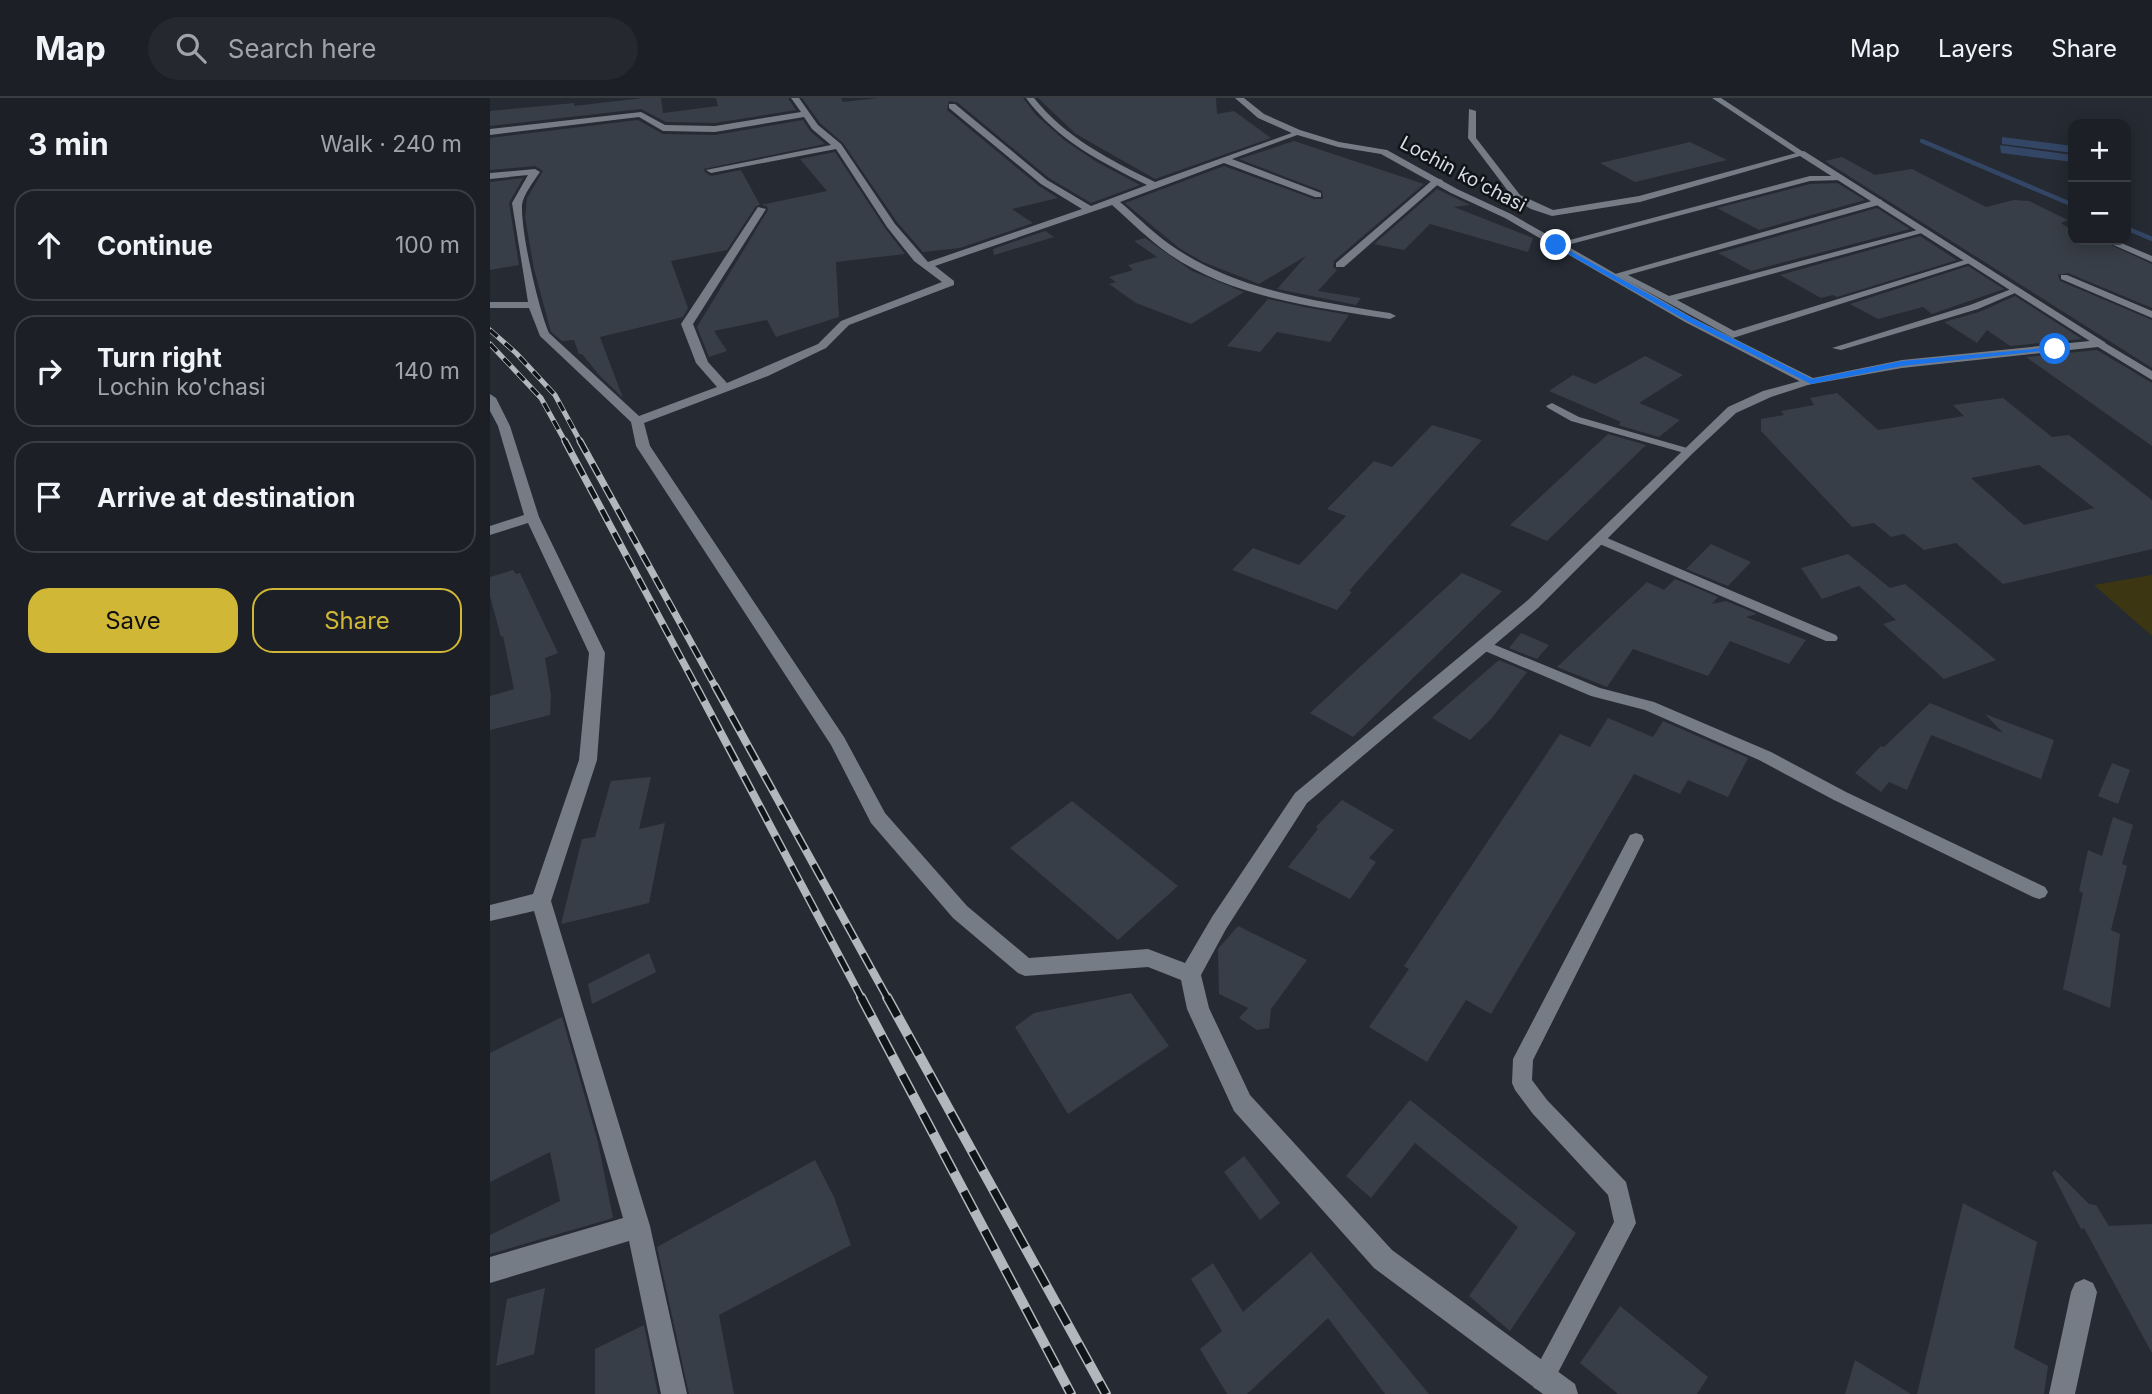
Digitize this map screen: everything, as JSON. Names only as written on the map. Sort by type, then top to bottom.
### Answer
[{"type":"street","points":[[637,421],[764,373],[822,346],[845,323],[950,283],[926,266],[891,225],[838,146],[804,114],[794,98]]},
{"type":"street","points":[[1030,98],[1045,118],[1087,149],[1154,185]]},
{"type":"street","name":"Lochin ko'chasi","points":[[1242,99],[1261,116],[1297,132],[1338,144],[1384,152],[1689,320],[1811,382]]},
{"type":"street","points":[[952,106],[1044,182],[1088,208]]},
{"type":"street","points":[[1472,111],[1472,138],[1502,178],[1517,197],[1552,213],[1640,199],[1801,153],[2152,376]]},
{"type":"street","points":[[490,132],[548,122],[641,114],[663,128],[715,129],[804,114]]},
{"type":"street","points":[[926,266],[1113,201],[1297,132]]},
{"type":"street","points":[[712,170],[838,146]]},
{"type":"street","points":[[1225,160],[1318,195]]},
{"type":"street","points":[[490,176],[535,172],[517,203],[534,305],[544,334],[637,421],[643,446],[838,742],[878,818],[960,912],[1025,967],[1148,958],[1189,974]]},
{"type":"street","points":[[1340,265],[1438,180]]},
{"type":"street","points":[[1113,201],[1175,253],[1241,285],[1283,298],[1390,316]]},
{"type":"street","points":[[725,388],[702,363],[687,324],[761,209]]},
{"type":"street","points":[[490,305],[534,305]]},
{"type":"street","points":[[1565,1394],[1542,1380],[1383,1259],[1242,1102],[1198,1009],[1189,974],[1301,798],[1533,604],[1732,410],[1767,394],[1811,382],[1902,364],[2100,343]]},
{"type":"street","points":[[490,398],[497,428],[533,517],[597,653],[587,760],[541,901],[638,1226],[674,1394]]},
{"type":"street","points":[[490,531],[533,517]]},
{"type":"street","points":[[490,913],[541,901]]},
{"type":"street","points":[[490,1270],[638,1226]]},
{"type":"street","points":[[2062,1394],[2084,1292]]},
{"type":"lane","points":[[1716,98],[1801,153]]},
{"type":"lane","points":[[1556,245],[1810,179],[1841,178]]},
{"type":"lane","points":[[1879,202],[1620,274],[1733,335],[1971,261]]},
{"type":"lane","points":[[1667,300],[1924,231]]},
{"type":"lane","points":[[2119,245],[2152,259]]},
{"type":"lane","points":[[2064,277],[2152,315]]},
{"type":"lane","points":[[1837,348],[1974,307],[2017,290]]},
{"type":"lane","points":[[1552,406],[1575,419],[1688,450]]},
{"type":"lane","points":[[1600,539],[1831,638]]},
{"type":"lane","points":[[1483,645],[1596,692],[1649,706],[1765,756],[1840,796],[2039,892]]},
{"type":"lane","points":[[1542,1380],[1625,1223],[1618,1190],[1540,1107],[1522,1083],[1523,1059],[1636,840]]},
{"type":"shaded area","points":[[2152,575],[2152,636],[2094,585]]},
{"type":"water","points":[[2002,137],[2068,145],[2068,152],[2002,144]]},
{"type":"water","points":[[2000,145],[2068,154],[2068,161],[2001,153]]},
{"type":"building","points":[[661,98],[663,113],[718,106],[716,98],[788,98],[796,110],[715,123],[666,122],[641,109],[490,126],[490,111],[574,103],[574,106]]},
{"type":"building","points":[[802,98],[841,98],[843,102],[878,98],[1023,98],[1036,115],[1064,140],[1095,161],[1140,185],[1091,203],[1049,178],[957,102],[949,101],[947,110],[1039,186],[1058,198],[1012,209],[1033,223],[960,248],[923,252],[897,222],[843,143],[820,123]]},
{"type":"building","points":[[1038,98],[1216,98],[1217,114],[1234,111],[1271,138],[1155,179],[1076,134]]},
{"type":"building","points":[[638,120],[663,134],[715,135],[803,120],[810,131],[825,144],[704,169],[711,176],[741,170],[760,205],[756,206],[727,250],[671,261],[688,308],[683,317],[600,337],[623,398],[582,354],[579,354],[574,340],[562,341],[551,332],[534,269],[525,217],[527,198],[543,171],[535,166],[490,170],[490,138]]},
{"type":"building","points":[[1294,141],[1424,184],[1334,261],[1333,267],[1337,270],[1318,291],[1361,298],[1356,305],[1277,289],[1306,256],[1259,284],[1203,262],[1179,248],[1125,203],[1224,166],[1314,199],[1323,199],[1322,191],[1239,159]]},
{"type":"building","points":[[1690,142],[1727,160],[1635,182],[1600,163]]},
{"type":"building","points":[[835,152],[905,254],[836,262],[839,317],[776,337],[767,320],[714,331],[727,351],[709,357],[697,327],[768,210],[767,206],[761,205],[827,191],[800,159]]},
{"type":"building","points":[[1842,157],[1875,175],[1912,169],[1986,207],[2014,200],[2029,201],[2068,220],[2061,223],[2068,228],[2068,245],[2111,245],[2152,264],[2152,308],[2068,273],[2058,275],[2060,281],[2152,320],[2152,368],[1825,161]]},
{"type":"building","points":[[523,178],[509,203],[519,265],[490,270],[490,182]]},
{"type":"building","points":[[1837,183],[1865,200],[1759,230],[1717,208],[1810,184]]},
{"type":"building","points":[[1437,189],[1470,205],[1454,207],[1533,238],[1528,252],[1430,224],[1404,250],[1374,244]]},
{"type":"building","points":[[1877,208],[1910,229],[1751,271],[1718,253]]},
{"type":"building","points":[[1045,231],[1054,237],[994,255],[993,249]]},
{"type":"building","points":[[1920,236],[1957,260],[1837,297],[1833,295],[1821,298],[1780,275]]},
{"type":"building","points":[[1145,238],[1192,271],[1244,292],[1191,324],[1136,303],[1109,284],[1116,282],[1109,277],[1133,270],[1128,265],[1157,257],[1134,241]]},
{"type":"building","points":[[1968,266],[2004,289],[1932,314],[1923,307],[1878,319],[1850,304]]},
{"type":"building","points":[[2015,296],[2082,339],[2010,346],[1987,330],[1977,343],[1944,322],[1979,312]]},
{"type":"building","points":[[1268,299],[1349,315],[1330,342],[1277,332],[1260,352],[1227,346]]},
{"type":"building","points":[[2097,350],[2152,383],[2152,446],[2026,357]]},
{"type":"building","points":[[1645,356],[1683,375],[1639,403],[1680,420],[1659,437],[1618,425],[1621,422],[1549,391],[1573,375],[1595,384]]},
{"type":"building","points":[[1837,393],[1878,430],[1964,416],[1953,405],[2003,398],[2052,437],[2069,435],[2152,500],[2152,549],[2003,584],[1956,543],[1924,550],[1904,534],[1891,537],[1874,523],[1852,527],[1761,431],[1761,419],[1784,415],[1781,411],[1814,405],[1810,398]],"holes":[[[2039,465],[2094,508],[2024,525],[1971,478]]]},
{"type":"building","points":[[1432,425],[1482,440],[1349,591],[1352,592],[1337,610],[1232,570],[1253,548],[1299,565],[1346,516],[1327,509],[1374,461],[1392,467]]},
{"type":"building","points":[[1608,434],[1646,445],[1547,541],[1510,525]]},
{"type":"building","points":[[1711,544],[1751,562],[1728,586],[1686,569]]},
{"type":"building","points":[[1848,554],[1890,588],[1905,584],[1996,660],[1944,679],[1883,624],[1896,620],[1859,586],[1822,599],[1801,568]]},
{"type":"building","points":[[513,570],[516,574],[520,573],[558,653],[545,658],[551,695],[550,715],[490,730],[490,696],[514,689],[503,636],[501,637],[490,596],[490,577]]},
{"type":"building","points":[[1462,573],[1502,591],[1353,737],[1310,713]]},
{"type":"building","points":[[1675,579],[1718,597],[1712,604],[1726,601],[1757,614],[1746,617],[1806,640],[1789,664],[1730,641],[1708,676],[1633,649],[1607,687],[1557,667],[1647,582],[1664,590]]},
{"type":"building","points":[[1521,633],[1549,645],[1537,659],[1509,648]]},
{"type":"building","points":[[1499,660],[1527,672],[1492,718],[1470,740],[1432,718]]},
{"type":"building","points":[[1930,703],[2003,733],[1985,714],[2054,740],[2041,779],[1931,735],[1907,790],[1889,782],[1881,792],[1855,773]]},
{"type":"building","points":[[1608,718],[1653,737],[1663,721],[1748,758],[1728,797],[1688,780],[1680,794],[1634,774],[1491,1014],[1466,1000],[1427,1062],[1369,1027],[1409,969],[1404,966],[1560,734],[1590,747]]},
{"type":"building","points":[[2112,763],[2130,770],[2118,804],[2098,796]]},
{"type":"building","points":[[651,777],[639,829],[665,823],[649,903],[561,924],[582,839],[595,837],[611,781]]},
{"type":"building","points":[[1342,800],[1394,830],[1369,858],[1376,862],[1350,899],[1288,867],[1318,829],[1316,827]]},
{"type":"building","points":[[1072,801],[1178,886],[1118,940],[1010,848]]},
{"type":"building","points":[[2113,817],[2133,825],[2122,864],[2127,866],[2111,930],[2120,934],[2110,1008],[2063,989],[2083,893],[2079,891],[2088,850],[2102,856]]},
{"type":"building","points":[[1238,926],[1307,960],[1271,1009],[1269,1028],[1257,1030],[1239,1018],[1248,1008],[1219,994],[1218,949]]},
{"type":"building","points":[[649,953],[656,972],[592,1004],[588,984]]},
{"type":"building","points":[[1131,993],[1169,1046],[1068,1114],[1015,1027],[1034,1013]]},
{"type":"building","points":[[562,1017],[598,1142],[613,1218],[490,1254],[490,1235],[560,1201],[550,1152],[490,1182],[490,1053]]},
{"type":"building","points":[[1410,1100],[1576,1233],[1510,1331],[1469,1296],[1518,1227],[1415,1143],[1371,1198],[1346,1176]]},
{"type":"building","points":[[1244,1156],[1280,1203],[1260,1220],[1224,1172]]},
{"type":"building","points":[[815,1160],[834,1197],[851,1245],[719,1315],[734,1394],[689,1394],[657,1247]]},
{"type":"building","points":[[2055,1170],[2089,1204],[2096,1205],[2109,1226],[2152,1224],[2152,1353],[2084,1228],[2081,1229],[2052,1173]]},
{"type":"building","points":[[1963,1203],[2037,1242],[2014,1348],[2048,1366],[2044,1394],[1917,1394]]},
{"type":"building","points":[[1311,1252],[1429,1394],[1385,1394],[1328,1318],[1247,1394],[1227,1394],[1200,1349],[1222,1331],[1191,1279],[1213,1263],[1243,1312]]},
{"type":"building","points":[[545,1288],[534,1354],[496,1366],[507,1299]]},
{"type":"building","points":[[1620,1306],[1708,1377],[1697,1394],[1618,1394],[1580,1363]]},
{"type":"building","points":[[644,1325],[658,1394],[595,1394],[595,1349]]},
{"type":"building","points":[[1855,1360],[1911,1394],[1845,1394]]},
{"type":"waterway","points":[[1922,141],[2068,203]]},
{"type":"waterway","points":[[2131,230],[2152,239]]},
{"type":"railway","points":[[490,330],[516,353],[555,395],[581,443]]},
{"type":"railway","points":[[490,344],[541,398],[566,443]]},
{"type":"railway","points":[[565,441],[697,688]]},
{"type":"railway","points":[[580,441],[716,688]]},
{"type":"railway","points":[[696,686],[862,999]]},
{"type":"railway","points":[[715,686],[888,999]]},
{"type":"railway","points":[[861,997],[1071,1394]]},
{"type":"railway","points":[[887,997],[1106,1394]]},
{"type":"route","points":[[1556,245],[1689,320],[1811,382],[1952,357],[2055,349]]}]
